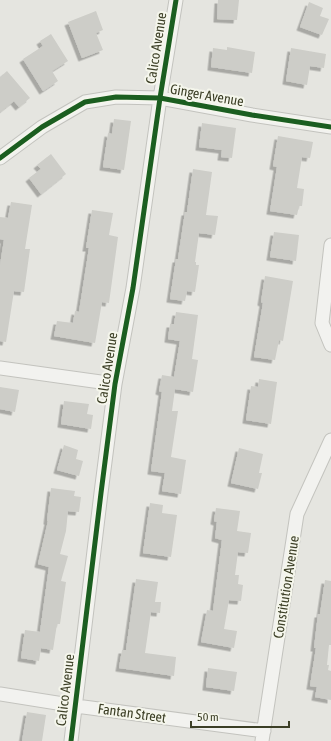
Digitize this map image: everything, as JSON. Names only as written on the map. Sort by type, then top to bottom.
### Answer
[{"type":"street","name":"Calico Avenue","points":[[71,741],[115,384],[133,288],[160,98],[176,0]]},
{"type":"street","name":"Ginger Avenue","points":[[0,158],[42,126],[85,102],[116,97],[160,98],[252,115],[331,127]]},
{"type":"street","points":[[331,245],[322,323],[331,345]]},
{"type":"street","points":[[0,368],[115,384]]},
{"type":"street","name":"Constitution Avenue","points":[[263,736],[297,514],[331,440]]},
{"type":"street","name":"Fantan Street","points":[[0,694],[263,736]]},
{"type":"building","points":[[218,0],[239,0],[237,20],[217,19]]},
{"type":"building","points":[[309,2],[323,8],[320,16],[329,19],[322,35],[300,27]]},
{"type":"building","points":[[96,11],[103,30],[96,33],[103,50],[82,58],[68,22]]},
{"type":"building","points":[[51,34],[68,61],[52,71],[58,81],[43,91],[23,59],[43,46],[40,41]]},
{"type":"building","points":[[227,47],[255,52],[252,73],[211,67],[213,48],[227,50]]},
{"type":"building","points":[[291,48],[326,54],[324,68],[310,66],[307,85],[286,81]]},
{"type":"building","points":[[7,71],[30,98],[19,107],[14,101],[0,112],[0,77]]},
{"type":"building","points":[[114,119],[131,121],[124,170],[103,167],[108,133],[112,134]]},
{"type":"building","points":[[202,123],[236,128],[232,158],[221,157],[222,150],[199,147]]},
{"type":"building","points":[[278,136],[313,142],[310,158],[302,157],[297,188],[304,189],[302,206],[299,206],[297,215],[270,211],[277,167],[273,166]]},
{"type":"building","points":[[51,154],[66,174],[41,194],[29,178],[41,169],[37,165]]},
{"type":"building","points":[[193,169],[212,172],[206,215],[218,216],[215,235],[199,233],[195,262],[196,265],[199,265],[195,292],[187,291],[185,301],[170,299],[185,212],[187,212]]},
{"type":"building","points":[[11,202],[32,205],[25,249],[30,249],[24,292],[14,291],[6,342],[0,341],[0,265],[4,240],[0,239],[0,217],[8,218]]},
{"type":"building","points":[[92,210],[113,213],[109,235],[118,237],[109,303],[102,302],[95,343],[54,336],[57,321],[73,323],[75,311],[79,312],[89,248],[86,248]]},
{"type":"building","points":[[274,232],[299,235],[296,261],[270,257]]},
{"type":"building","points":[[265,276],[293,281],[283,341],[279,340],[275,360],[254,357],[263,303],[261,302]]},
{"type":"building","points":[[176,312],[198,315],[192,359],[198,360],[193,392],[175,389],[172,411],[178,411],[171,457],[186,460],[181,494],[162,491],[165,473],[151,471],[162,392],[159,391],[162,375],[174,377],[180,341],[168,339],[170,324],[174,324]]},
{"type":"building","points":[[259,379],[277,382],[271,424],[246,420],[251,386],[258,387]]},
{"type":"building","points":[[0,387],[19,390],[15,412],[0,409]]},
{"type":"building","points":[[64,401],[89,404],[87,414],[93,415],[91,429],[61,424]]},
{"type":"building","points":[[64,445],[78,450],[76,459],[83,461],[79,476],[57,470]]},
{"type":"building","points":[[239,448],[263,454],[259,473],[262,473],[258,489],[231,483]]},
{"type":"building","points":[[51,488],[75,491],[74,496],[81,497],[79,512],[68,511],[66,531],[60,554],[68,556],[61,581],[66,582],[60,624],[57,624],[53,650],[41,648],[39,661],[21,658],[25,630],[40,632],[49,567],[38,564],[48,521]]},
{"type":"building","points":[[150,503],[163,505],[162,513],[177,515],[171,557],[143,553]]},
{"type":"building","points":[[216,508],[240,511],[237,531],[251,533],[248,553],[238,552],[235,575],[239,575],[238,584],[243,585],[241,601],[229,600],[224,629],[237,631],[234,648],[201,642],[207,610],[213,611],[222,540],[215,538],[217,522],[214,521]]},
{"type":"building","points":[[136,579],[158,582],[155,602],[161,602],[160,613],[151,612],[145,653],[176,657],[174,676],[119,668],[122,650],[126,650]]},
{"type":"building","points":[[325,580],[331,581],[331,645],[329,645],[327,665],[329,665],[328,670],[331,671],[331,700],[315,697],[317,687],[310,686],[316,648],[314,648],[318,614],[320,614]]},
{"type":"building","points":[[208,668],[237,672],[234,691],[206,687]]},
{"type":"building","points":[[27,712],[46,715],[42,741],[22,741]]},
{"type":"cycle path","points":[[71,741],[115,384],[133,288],[160,98],[176,0]]},
{"type":"cycle path","points":[[0,158],[42,127],[85,102],[116,97],[160,98],[252,115],[331,127]]}]
